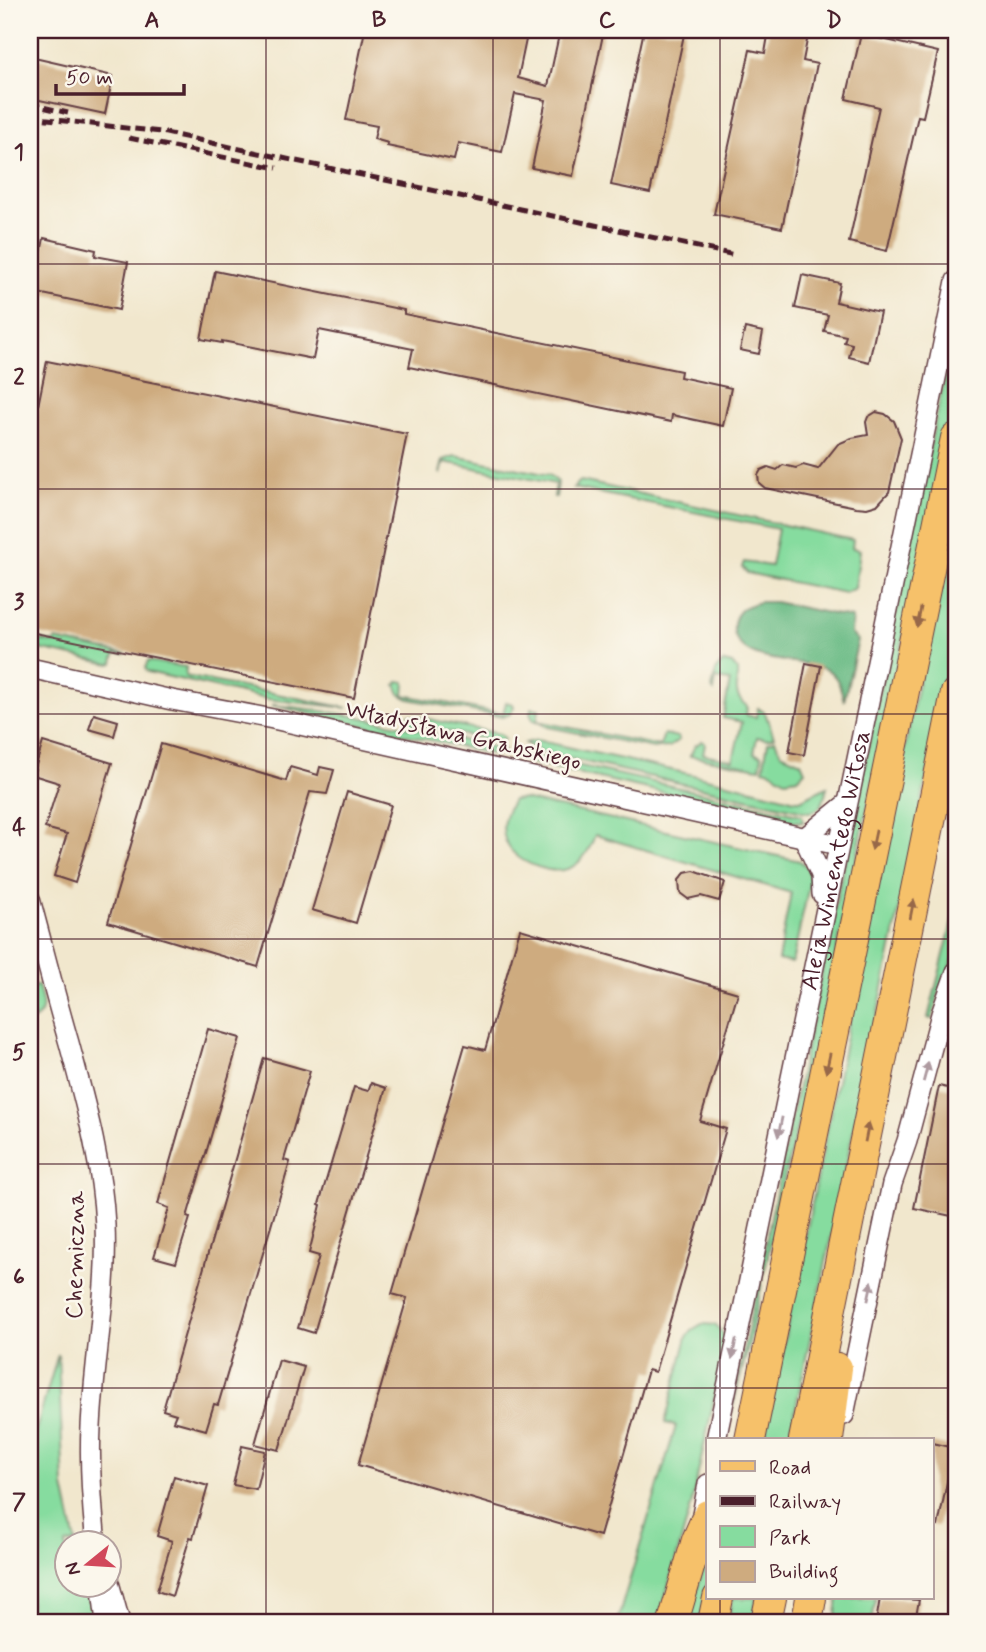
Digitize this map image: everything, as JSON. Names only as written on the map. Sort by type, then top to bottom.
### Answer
[{"type":"main road","name":"Aleja Wincentego Witosa","points":[[750,1438],[956,438]]},
{"type":"main road","points":[[804,1438],[956,693]]},
{"type":"main road","points":[[828,1438],[852,1265],[854,1199]]},
{"type":"main road","points":[[732,1438],[756,1344],[786,1267]]},
{"type":"main road","points":[[673,1622],[703,1528]]},
{"type":"main road","points":[[713,1622],[718,1600]]},
{"type":"main road","points":[[766,1622],[771,1600]]},
{"type":"main road","points":[[807,1622],[811,1600]]},
{"type":"street","name":"Aleja Wincentego Witosa","points":[[716,1438],[956,281]]},
{"type":"street","name":"Władysława Grabskiego","points":[[30,668],[172,700],[341,733],[838,845]]},
{"type":"street","points":[[823,916],[821,875],[804,838],[848,803]]},
{"type":"street","name":"Chemiczna","points":[[30,899],[87,1109],[100,1168],[103,1197],[103,1296],[91,1427],[90,1471],[95,1530]]},
{"type":"street","points":[[839,1438],[892,1184],[907,1141],[947,994],[956,972]]},
{"type":"street","points":[[703,1528],[706,1502]]},
{"type":"street","points":[[103,1600],[106,1622]]},
{"type":"street","points":[[114,1600],[120,1622]]},
{"type":"green space","points":[[956,321],[956,391],[815,1053],[729,1421]]},
{"type":"green space","points":[[455,456],[549,475],[558,482],[556,497],[556,484],[444,462],[441,474],[443,460]]},
{"type":"green space","points":[[581,481],[853,540],[852,548],[860,550],[855,588],[845,593],[747,573],[742,567],[744,562],[771,566],[778,529],[574,488]]},
{"type":"green space","points":[[956,497],[956,636],[789,1438],[764,1438]]},
{"type":"green space","points":[[760,602],[775,602],[852,618],[851,634],[858,640],[844,701],[838,682],[829,671],[814,665],[762,657],[741,646],[734,633],[736,618],[744,608]]},
{"type":"green space","points":[[30,638],[54,643],[55,640],[126,654],[115,654],[113,663],[110,664],[30,647]]},
{"type":"green space","points":[[148,661],[186,667],[185,676],[348,708],[267,699],[148,672],[145,668]]},
{"type":"green space","points":[[724,662],[732,664],[737,670],[738,694],[747,706],[746,715],[756,717],[758,708],[765,713],[774,737],[757,737],[754,753],[762,755],[760,768],[690,756],[695,746],[702,741],[705,743],[703,754],[733,760],[742,722],[723,718],[730,681],[716,679],[714,691],[712,689],[716,671]]},
{"type":"green space","points":[[399,681],[405,682],[404,695],[503,714],[506,702],[514,707],[510,714],[503,717],[409,699],[400,694],[396,685]]},
{"type":"green space","points":[[271,705],[359,717],[504,750],[499,754],[492,754]]},
{"type":"green space","points":[[532,708],[539,709],[537,721],[660,746],[664,734],[678,737],[679,740],[669,747],[654,748],[548,727],[533,720],[530,712]]},
{"type":"green space","points":[[409,715],[500,734],[505,739],[489,740],[408,723]]},
{"type":"green space","points":[[537,740],[795,800],[827,787],[820,807],[808,812],[541,752],[525,743]]},
{"type":"green space","points":[[775,740],[781,753],[801,762],[805,771],[798,778],[785,780],[763,769],[768,742]]},
{"type":"green space","points":[[522,753],[802,815],[803,822],[532,763],[524,759]]},
{"type":"green space","points":[[523,799],[800,861],[807,867],[810,881],[792,963],[778,960],[791,893],[595,835],[586,853],[574,866],[559,871],[538,867],[517,856],[510,849],[503,832],[507,811],[513,800]]},
{"type":"green space","points":[[956,907],[956,954],[940,989],[932,1019],[928,1018]]},
{"type":"green space","points":[[38,985],[42,1009],[34,1020],[30,1005],[30,988]]},
{"type":"green space","points":[[702,1324],[716,1325],[727,1339],[691,1506],[658,1622],[617,1622],[676,1426],[665,1423],[687,1337]]},
{"type":"green space","points":[[58,1354],[64,1487],[73,1530],[52,1530],[52,1600],[89,1600],[94,1622],[30,1622],[30,1450]]},
{"type":"green space","points":[[706,1557],[706,1595],[700,1622],[688,1622]]},
{"type":"green space","points":[[733,1600],[757,1600],[752,1622],[728,1622]]},
{"type":"green space","points":[[838,1600],[876,1600],[872,1622],[835,1622]]},
{"type":"building","points":[[365,30],[528,30],[518,78],[548,86],[560,30],[604,30],[573,176],[532,168],[546,100],[515,94],[502,152],[458,143],[454,160],[387,146],[388,143],[374,139],[377,126],[346,120]]},
{"type":"building","points":[[644,30],[685,30],[650,193],[611,185]]},
{"type":"building","points":[[769,30],[809,30],[803,61],[817,64],[782,228],[714,214],[750,50],[765,53]]},
{"type":"building","points":[[861,34],[938,52],[923,117],[918,116],[887,251],[849,242],[879,107],[846,99]]},
{"type":"building","points":[[30,57],[113,76],[105,114],[30,98]]},
{"type":"building","points":[[44,238],[96,250],[95,256],[128,262],[119,310],[33,292]]},
{"type":"building","points":[[215,271],[404,310],[404,314],[681,371],[680,377],[731,388],[723,426],[672,415],[671,422],[409,367],[413,349],[319,330],[313,359],[201,339]]},
{"type":"building","points":[[802,275],[840,283],[836,302],[880,312],[869,362],[849,357],[852,344],[844,342],[846,336],[824,331],[828,315],[795,308]]},
{"type":"building","points":[[745,328],[763,332],[759,354],[740,350]]},
{"type":"building","points":[[47,361],[407,434],[354,698],[30,632],[30,446]]},
{"type":"building","points":[[876,412],[885,414],[894,421],[901,438],[889,492],[877,505],[856,507],[765,488],[759,483],[758,475],[768,467],[777,470],[783,465],[796,468],[803,465],[818,469],[838,444],[868,435],[866,422],[868,417]]},
{"type":"building","points":[[806,663],[821,666],[804,755],[789,752]]},
{"type":"building","points":[[94,714],[118,721],[114,736],[89,729]]},
{"type":"building","points":[[43,742],[112,763],[75,883],[54,876],[67,834],[45,828],[59,783],[33,775]]},
{"type":"building","points":[[161,744],[286,781],[290,767],[318,775],[320,767],[334,770],[327,794],[310,792],[258,967],[108,922]]},
{"type":"building","points":[[347,792],[391,805],[356,923],[312,910]]},
{"type":"building","points":[[694,871],[725,882],[719,901],[701,896],[688,899],[680,893],[679,880],[685,873]]},
{"type":"building","points":[[520,929],[738,993],[700,1121],[726,1129],[655,1372],[648,1370],[600,1536],[358,1465],[407,1298],[392,1294],[465,1045],[485,1050]]},
{"type":"building","points":[[208,1029],[240,1038],[176,1263],[154,1257],[169,1208],[158,1204]]},
{"type":"building","points":[[264,1058],[310,1071],[284,1160],[290,1162],[218,1405],[214,1404],[206,1430],[173,1421],[176,1414],[163,1410]]},
{"type":"building","points":[[371,1083],[386,1088],[314,1333],[298,1328],[319,1256],[309,1253],[321,1205],[319,1204],[354,1087],[368,1091]]},
{"type":"building","points":[[939,1086],[956,1090],[956,1217],[914,1208]]},
{"type":"building","points":[[279,1360],[304,1367],[279,1450],[255,1444]]},
{"type":"building","points":[[934,1443],[954,1448],[938,1526],[934,1525]]},
{"type":"building","points":[[242,1446],[265,1451],[256,1489],[233,1485]]},
{"type":"building","points":[[174,1476],[208,1486],[172,1596],[157,1591],[172,1541],[157,1536]]},
{"type":"building","points":[[880,1600],[919,1600],[915,1622],[876,1622]]},
{"type":"railway","points":[[30,104],[68,113]]},
{"type":"railway","points":[[30,117],[161,132],[735,255]]},
{"type":"railway","points":[[129,138],[277,168]]}]
